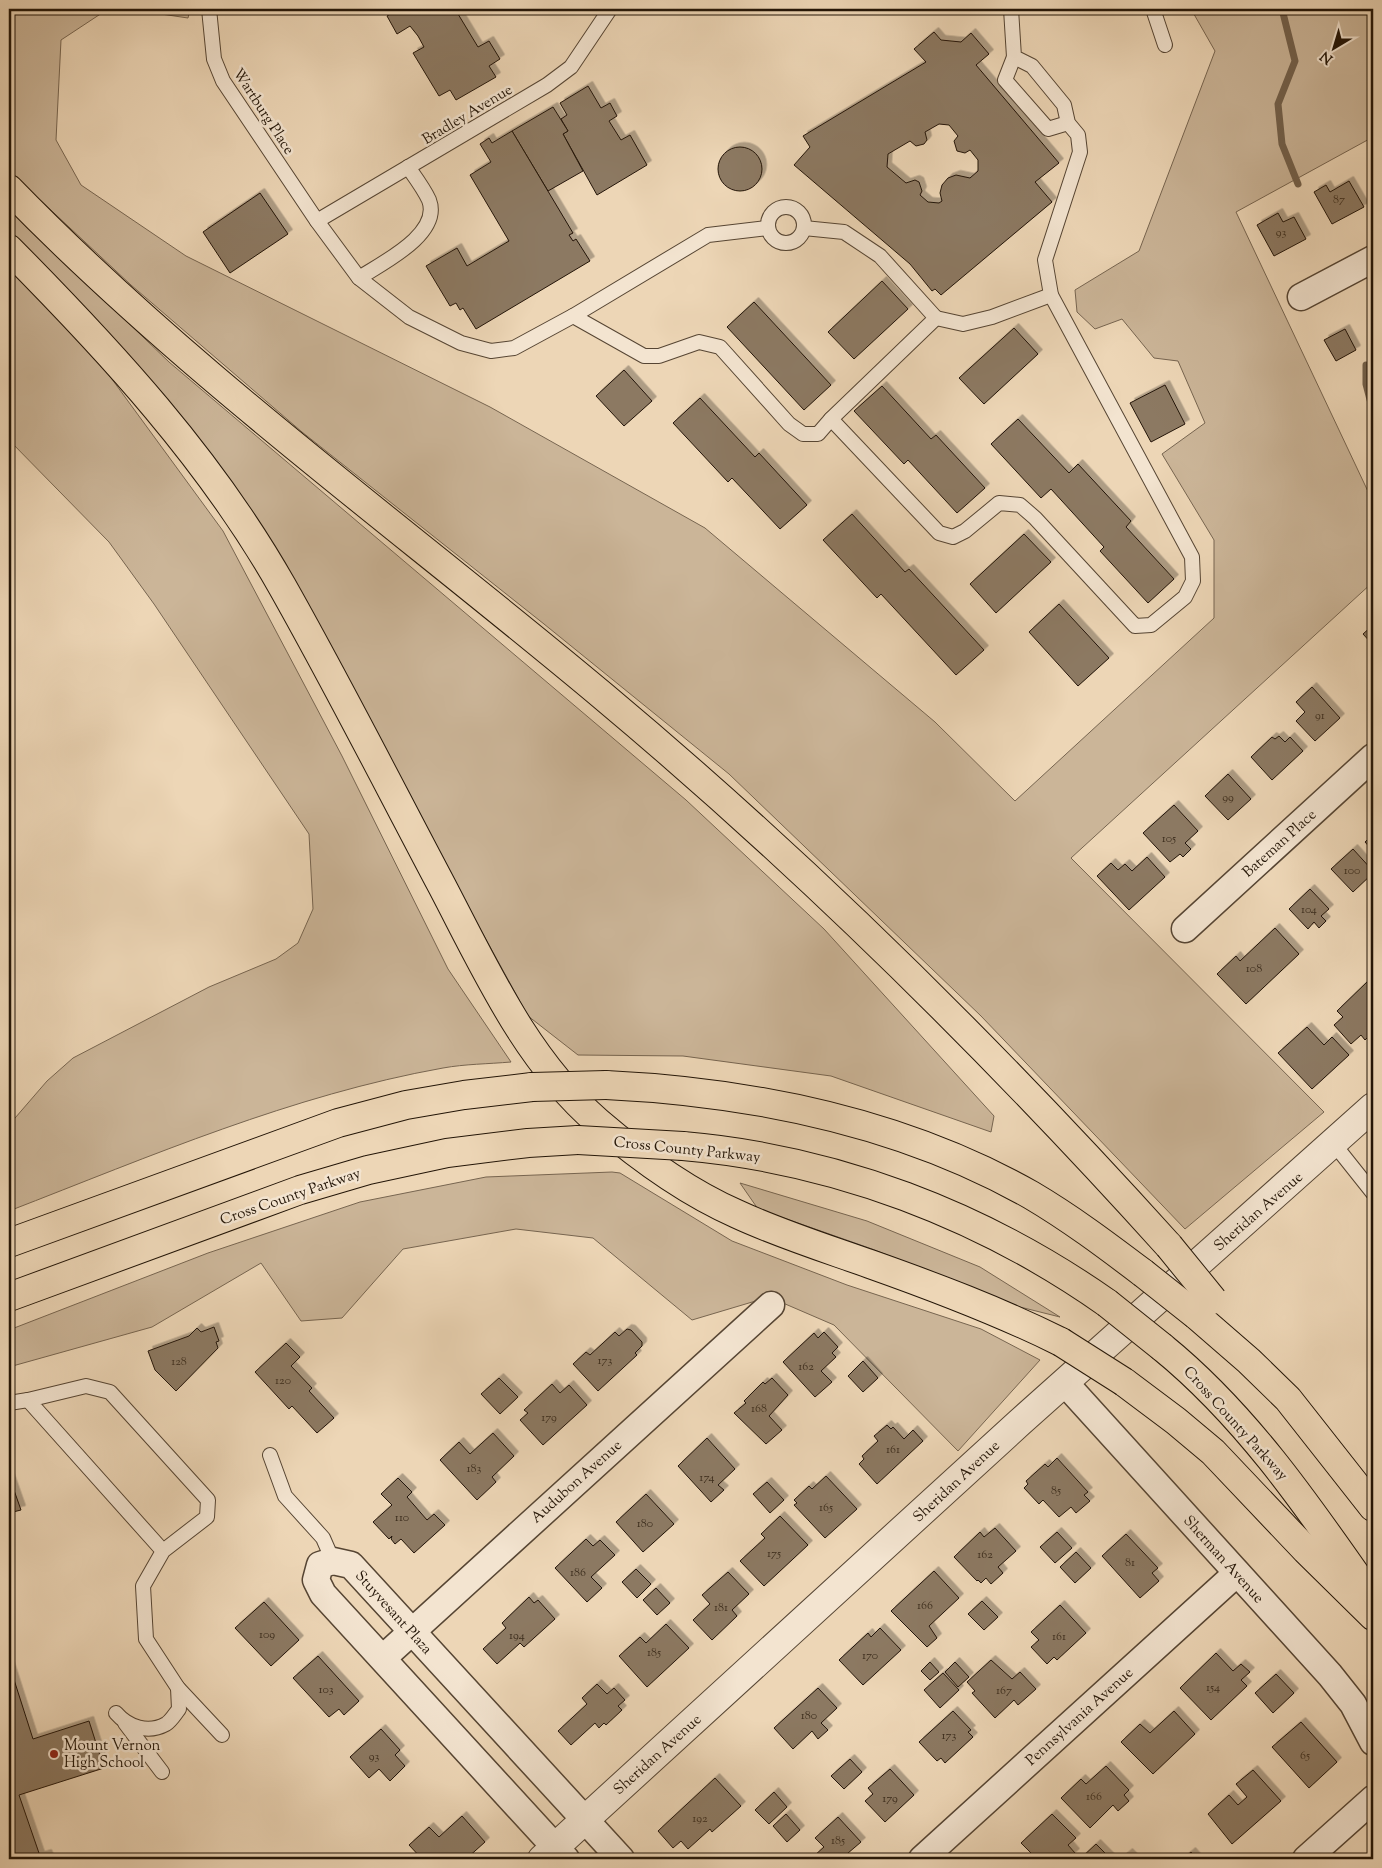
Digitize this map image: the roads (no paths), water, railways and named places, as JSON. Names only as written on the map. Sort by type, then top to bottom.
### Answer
[{"type":"highway","points":[[9,189],[124,300],[221,384],[602,695],[746,819],[880,946],[984,1049],[1169,1246],[1204,1308],[1299,1411],[1373,1507]]},
{"type":"highway","points":[[9,249],[115,360],[165,417],[205,468],[237,514],[306,630],[491,981],[539,1057],[556,1080],[580,1106],[645,1158],[685,1185],[736,1214],[968,1300],[1061,1342],[1124,1382],[1171,1416],[1213,1452],[1306,1550],[1373,1616]]},
{"type":"highway","points":[[9,1243],[289,1139],[406,1105],[464,1095],[532,1087],[606,1085],[698,1092],[771,1103],[852,1123],[950,1156],[1030,1195],[1084,1229],[1143,1273],[1204,1308]]},
{"type":"highway","name":"Cross County Parkway","points":[[9,1297],[300,1190],[406,1161],[477,1149],[578,1140],[683,1146],[760,1156],[842,1175],[923,1203],[996,1237],[1068,1276],[1106,1303],[1162,1347],[1197,1378],[1260,1446],[1309,1508],[1373,1599]]},
{"type":"street","points":[[1300,297],[1373,259]]},
{"type":"street","name":"Bateman Place","points":[[1184,929],[1373,757]]},
{"type":"street","name":"Sheridan Avenue","points":[[555,1855],[585,1820],[1065,1382],[1334,1144],[1373,1107]]},
{"type":"street","name":"Audubon Avenue","points":[[383,1658],[770,1304]]},
{"type":"street","name":"Sherman Avenue","points":[[1065,1382],[1353,1704],[1373,1742]]},
{"type":"street","points":[[333,1561],[320,1565],[316,1580],[324,1594],[383,1658],[555,1855]]},
{"type":"street","name":"Stuyvesant Plaza","points":[[333,1561],[351,1565],[621,1859]]},
{"type":"street","name":"Pennsylvania Avenue","points":[[922,1859],[1237,1573]]},
{"type":"street","points":[[1306,1859],[1373,1799]]},
{"type":"lane","name":"Wartburg Place","points":[[209,9],[214,59],[223,81],[317,221],[359,278],[409,317],[461,343],[491,351],[514,348],[574,316],[708,235],[767,228]]},
{"type":"lane","name":"Bradley Avenue","points":[[317,221],[547,85],[571,66],[610,9]]},
{"type":"lane","points":[[1011,9],[1014,57],[1005,80],[1048,129],[1068,124]]},
{"type":"lane","points":[[1153,9],[1165,45]]},
{"type":"lane","points":[[832,419],[939,533],[953,537],[965,531],[999,504],[1020,505],[1035,518],[1135,626],[1151,625],[1185,597],[1193,581],[1192,557],[1050,295],[1045,260],[1080,152],[1078,135],[1068,124],[1064,105],[1032,66],[1014,57]]},
{"type":"lane","points":[[359,278],[417,238],[430,221],[429,201],[408,167]]},
{"type":"lane","points":[[782,207],[789,207],[801,215],[804,228],[802,235],[789,244],[775,241],[767,228],[771,215],[782,207]]},
{"type":"lane","points":[[804,228],[844,232],[880,256],[936,318],[963,324],[992,317],[1050,295]]},
{"type":"lane","points":[[574,316],[644,356],[659,356],[700,342],[720,346],[788,424],[803,434],[818,434],[936,318]]},
{"type":"lane","points":[[1334,1144],[1373,1193]]},
{"type":"lane","points":[[9,1403],[86,1386],[110,1392],[208,1500],[207,1517],[163,1551],[143,1586],[146,1639],[178,1688],[222,1735]]},
{"type":"lane","points":[[28,1400],[163,1551]]},
{"type":"lane","points":[[270,1455],[285,1496],[323,1538],[333,1561]]},
{"type":"lane","points":[[162,1772],[120,1718],[149,1729],[167,1724],[179,1709],[178,1688]]},
{"type":"waterway","points":[[1282,9],[1295,61],[1278,104],[1282,144],[1298,184]]},
{"type":"waterway","points":[[1366,365],[1366,384],[1373,411]]},
{"type":"place","name":"Mount Vernon High School","points":[[54,1754]]}]
